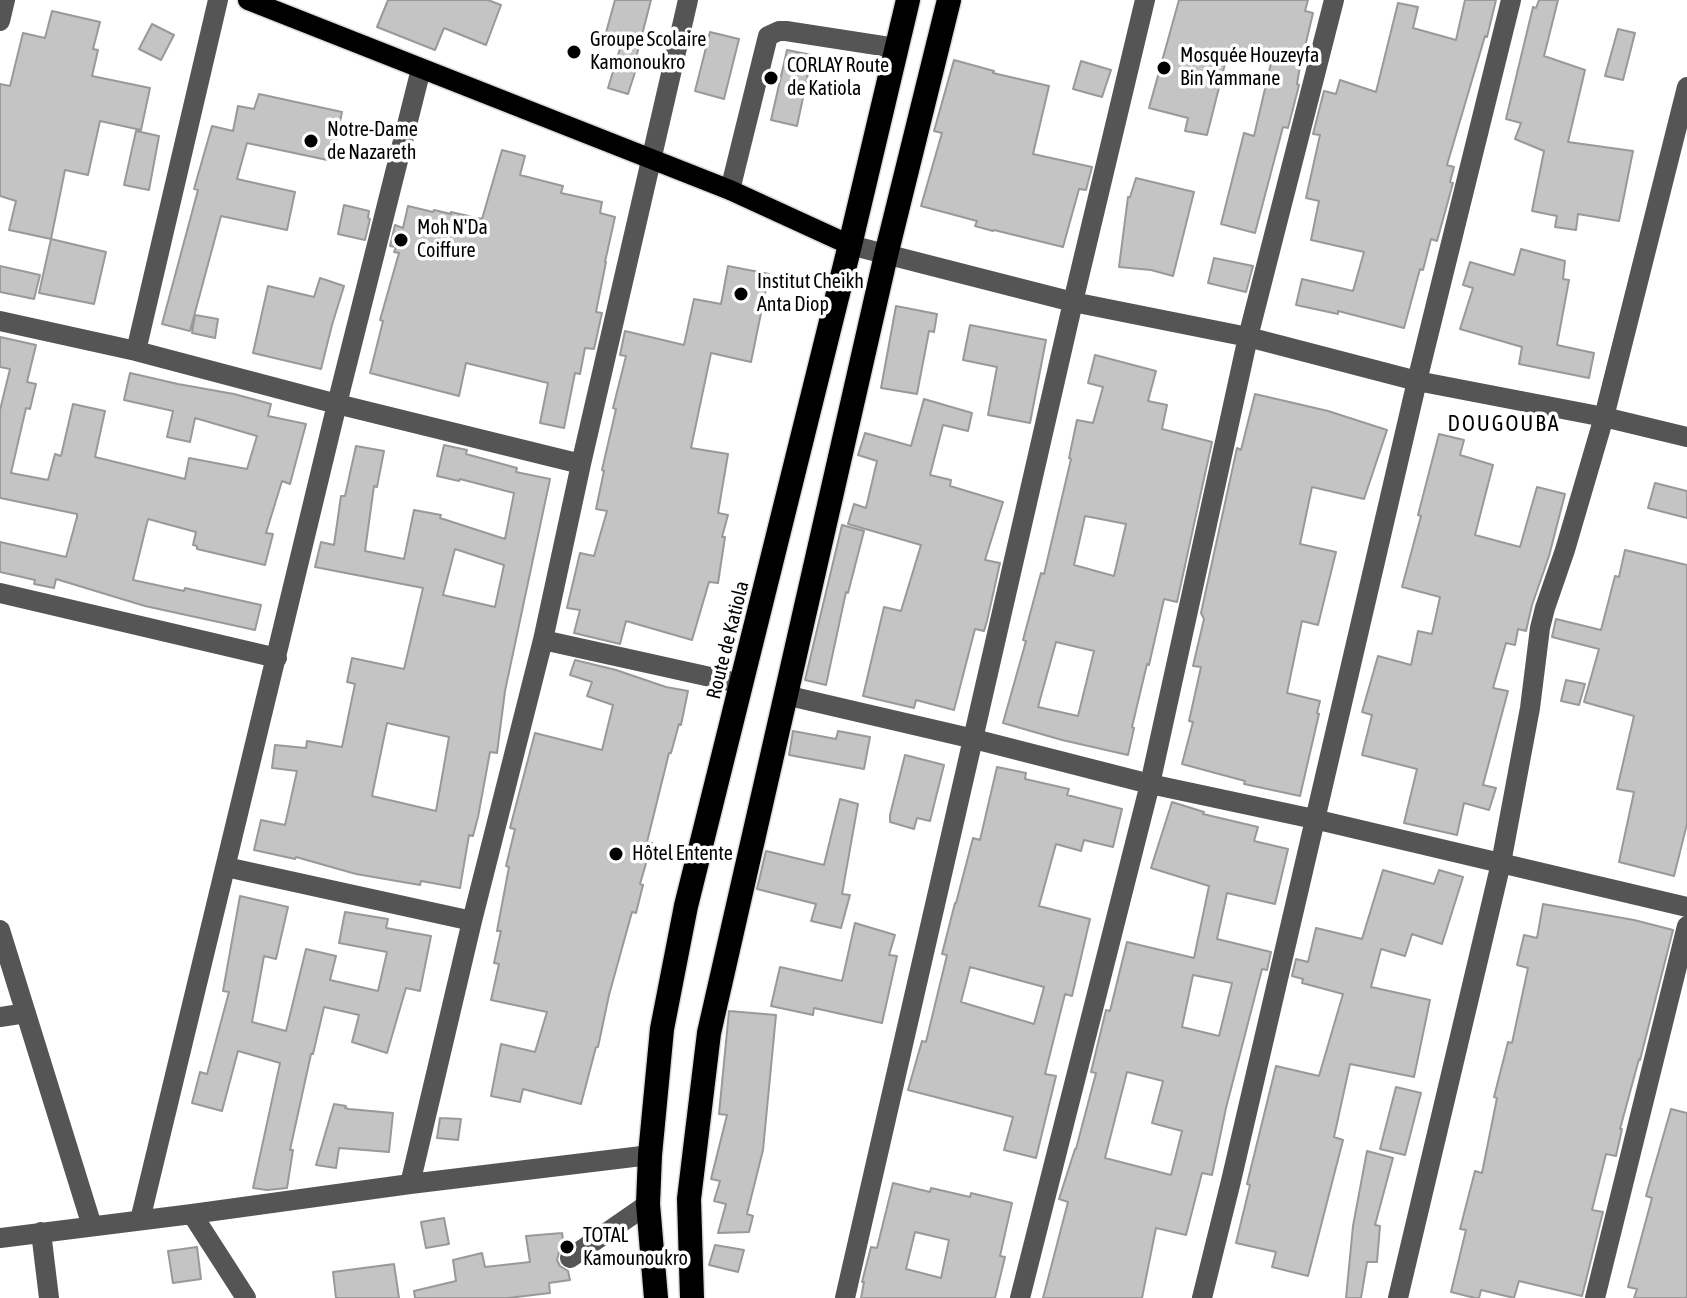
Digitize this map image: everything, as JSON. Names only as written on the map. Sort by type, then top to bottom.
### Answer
[{"type":"highway","name":"Route de Katiola","points":[[656,1298],[648,1204],[662,1029],[686,906],[908,0]]},
{"type":"highway","points":[[692,1298],[689,1199],[709,1033],[886,255],[949,0]]},
{"type":"main road","points":[[248,0],[730,190],[850,245]]},
{"type":"street","points":[[0,21],[5,0]]},
{"type":"street","points":[[136,351],[218,0]]},
{"type":"street","points":[[410,1184],[543,640],[688,0]]},
{"type":"street","points":[[845,1298],[1145,0]]},
{"type":"street","points":[[1020,1298],[1150,784],[1248,337],[1334,0]]},
{"type":"street","points":[[1202,1298],[1417,381],[1511,0]]},
{"type":"street","points":[[730,190],[768,36],[786,31],[896,48]]},
{"type":"street","points":[[140,1220],[421,69]]},
{"type":"street","points":[[1398,1298],[1501,863],[1530,708],[1542,618],[1604,417],[1687,87]]},
{"type":"street","points":[[850,245],[1073,302],[1248,337],[1417,381],[1604,417],[1687,437]]},
{"type":"street","points":[[0,321],[136,351],[581,464]]},
{"type":"street","points":[[0,593],[277,658]]},
{"type":"street","points":[[543,640],[742,684]]},
{"type":"street","points":[[785,695],[1150,784],[1314,819],[1687,907]]},
{"type":"street","points":[[226,867],[472,921]]},
{"type":"street","points":[[1595,1298],[1687,926]]},
{"type":"street","points":[[0,930],[92,1226]]},
{"type":"street","points":[[0,1017],[26,1013]]},
{"type":"street","points":[[0,1238],[650,1155]]},
{"type":"street","points":[[570,1258],[648,1204]]},
{"type":"street","points":[[192,1214],[246,1298]]},
{"type":"street","points":[[41,1232],[49,1298]]},
{"type":"building","points":[[388,0],[488,0],[501,5],[486,45],[444,28],[435,50],[377,27]]},
{"type":"building","points":[[615,0],[651,0],[628,94],[608,88],[621,45],[604,40]]},
{"type":"building","points":[[1179,0],[1308,0],[1305,11],[1313,13],[1288,128],[1283,127],[1255,233],[1221,224],[1244,133],[1254,136],[1271,63],[1262,61],[1263,57],[1229,48],[1207,135],[1185,131],[1188,118],[1149,108]]},
{"type":"building","points":[[1465,0],[1496,0],[1447,165],[1454,167],[1450,182],[1453,183],[1437,241],[1431,239],[1404,328],[1338,311],[1338,314],[1296,305],[1302,279],[1353,291],[1364,252],[1311,240],[1319,201],[1306,198],[1320,135],[1313,134],[1324,91],[1336,94],[1340,80],[1376,92],[1398,3],[1418,7],[1413,28],[1456,40]]},
{"type":"building","points":[[1539,0],[1558,0],[1544,56],[1585,70],[1568,142],[1633,151],[1619,221],[1578,214],[1576,230],[1555,227],[1557,216],[1532,211],[1544,151],[1515,139],[1521,123],[1506,119],[1533,7],[1536,8]]},
{"type":"building","points":[[52,11],[100,22],[93,49],[98,50],[92,76],[150,88],[141,130],[100,121],[88,175],[65,170],[51,239],[9,230],[16,201],[0,196],[0,84],[10,86],[23,33],[45,38]]},
{"type":"building","points":[[152,24],[174,35],[161,60],[139,49]]},
{"type":"building","points":[[1618,29],[1635,33],[1623,80],[1605,76]]},
{"type":"building","points":[[710,32],[739,39],[724,99],[695,91]]},
{"type":"building","points":[[787,50],[812,55],[797,126],[771,120]]},
{"type":"building","points":[[954,60],[1049,86],[1033,154],[1092,167],[1086,190],[1079,189],[1063,247],[975,226],[977,221],[921,206],[942,133],[934,131]]},
{"type":"building","points":[[1081,61],[1111,70],[1102,97],[1073,89]]},
{"type":"building","points":[[259,94],[342,112],[332,161],[247,143],[237,179],[295,192],[287,230],[221,216],[190,331],[162,324],[212,126],[233,131],[238,106],[254,109]]},
{"type":"building","points":[[136,131],[159,136],[149,190],[124,185]]},
{"type":"building","points":[[502,150],[525,156],[520,175],[563,186],[561,193],[602,202],[600,213],[615,217],[596,312],[602,313],[594,349],[585,348],[580,374],[575,373],[564,428],[540,423],[548,383],[466,363],[459,396],[370,373],[383,321],[380,320],[399,253],[394,252],[396,247],[390,246],[395,225],[403,228],[408,206],[482,219]]},
{"type":"building","points":[[1136,178],[1194,192],[1173,276],[1119,267],[1128,197]]},
{"type":"building","points":[[344,205],[369,211],[365,240],[338,234]]},
{"type":"building","points":[[51,239],[106,252],[94,304],[39,293]]},
{"type":"building","points":[[1521,249],[1565,261],[1563,279],[1569,280],[1557,345],[1594,353],[1589,378],[1519,364],[1522,347],[1460,329],[1473,288],[1463,285],[1470,262],[1514,275]]},
{"type":"building","points":[[1214,258],[1253,266],[1246,292],[1208,283]]},
{"type":"building","points":[[0,266],[40,275],[34,299],[0,292]]},
{"type":"building","points":[[728,266],[769,274],[751,362],[711,353],[691,448],[728,454],[718,513],[728,515],[722,537],[725,537],[718,583],[709,582],[692,640],[626,621],[620,644],[574,633],[580,610],[567,608],[580,553],[594,556],[607,511],[596,509],[616,409],[613,408],[626,356],[620,355],[625,331],[684,345],[694,299],[721,304]]},
{"type":"building","points":[[320,278],[344,286],[321,369],[253,353],[268,286],[314,297]]},
{"type":"building","points":[[896,306],[937,314],[934,332],[929,331],[917,394],[881,388]]},
{"type":"building","points":[[195,315],[218,319],[215,338],[192,333]]},
{"type":"building","points":[[970,325],[1046,340],[1030,423],[988,415],[997,367],[963,360]]},
{"type":"building","points":[[0,337],[36,345],[27,382],[36,384],[30,409],[26,408],[11,473],[48,480],[55,454],[61,456],[73,404],[105,411],[95,457],[185,479],[189,458],[247,469],[257,436],[195,418],[190,442],[167,437],[173,411],[124,400],[130,373],[271,404],[268,416],[306,424],[290,484],[282,481],[266,533],[273,534],[265,565],[197,549],[193,545],[196,532],[148,519],[133,580],[261,605],[255,630],[145,606],[56,579],[54,588],[0,572],[0,542],[66,557],[77,514],[0,498],[0,410],[10,369],[0,367]]},
{"type":"building","points":[[1095,355],[1156,371],[1148,401],[1167,405],[1162,429],[1212,442],[1177,602],[1164,599],[1128,755],[1003,723],[1041,573],[1044,574],[1077,420],[1093,423],[1103,387],[1088,383]],"holes":[[[1085,516],[1126,524],[1114,576],[1074,565]],[[1056,642],[1094,651],[1078,716],[1038,707]]]},
{"type":"building","points":[[1255,394],[1328,411],[1387,430],[1364,499],[1312,487],[1300,544],[1336,552],[1318,625],[1302,621],[1287,693],[1320,701],[1300,796],[1244,784],[1245,781],[1182,764],[1193,722],[1189,721],[1201,667],[1193,666],[1204,619],[1201,613],[1237,448],[1241,450]]},
{"type":"building","points":[[924,399],[972,413],[968,431],[943,425],[930,475],[951,480],[950,486],[1003,502],[985,560],[1000,563],[987,621],[984,631],[975,629],[954,710],[916,700],[914,708],[863,696],[884,607],[901,611],[921,545],[848,524],[854,504],[866,508],[877,461],[858,455],[865,433],[911,446]]},
{"type":"building","points":[[1439,434],[1464,440],[1460,455],[1493,465],[1475,535],[1520,547],[1537,487],[1565,494],[1526,631],[1518,629],[1515,645],[1506,643],[1493,688],[1508,691],[1483,785],[1496,788],[1489,810],[1464,803],[1457,835],[1404,823],[1417,769],[1362,755],[1372,715],[1362,712],[1378,656],[1411,665],[1418,631],[1432,634],[1440,597],[1402,587]]},
{"type":"building","points":[[444,445],[517,468],[516,472],[550,479],[505,691],[497,753],[490,752],[478,817],[473,836],[469,835],[460,888],[356,874],[296,857],[254,850],[261,820],[285,825],[297,771],[272,768],[275,745],[306,748],[307,741],[342,747],[355,684],[347,682],[352,658],[404,669],[423,588],[315,567],[321,542],[334,545],[341,496],[345,496],[356,446],[384,451],[377,487],[374,486],[365,551],[404,559],[414,510],[441,515],[440,518],[505,539],[514,493],[437,476]],"holes":[[[455,549],[504,565],[495,607],[443,595]],[[387,723],[449,737],[436,811],[372,796]]]},
{"type":"building","points":[[1655,483],[1687,491],[1687,518],[1648,508]]},
{"type":"building","points":[[842,525],[864,531],[846,592],[826,685],[805,680]]},
{"type":"building","points":[[1625,550],[1687,565],[1687,824],[1674,876],[1619,862],[1634,792],[1617,789],[1634,716],[1584,702],[1599,649],[1552,637],[1556,619],[1601,630]]},
{"type":"building","points":[[575,660],[688,691],[647,842],[652,843],[640,884],[643,885],[636,913],[632,912],[581,1104],[523,1089],[520,1102],[491,1096],[501,1044],[535,1052],[547,1012],[491,1000],[499,964],[494,963],[501,931],[497,931],[509,867],[506,866],[515,829],[510,828],[535,733],[602,750],[613,705],[587,696],[592,682],[570,675]]},
{"type":"building","points":[[1566,680],[1585,684],[1579,705],[1561,701]]},
{"type":"building","points":[[793,731],[836,739],[838,731],[870,737],[864,769],[789,755]]},
{"type":"building","points":[[905,755],[944,765],[930,821],[917,818],[914,829],[890,822]]},
{"type":"building","points":[[997,767],[1026,773],[1025,779],[1069,789],[1067,795],[1122,809],[1113,847],[1084,840],[1081,851],[1056,844],[1039,906],[1090,919],[1072,996],[1065,994],[1045,1074],[1056,1076],[1036,1158],[1004,1150],[1013,1117],[908,1090],[922,1041],[926,1042],[947,955],[942,954],[973,838],[980,840]],"holes":[[[970,967],[1044,987],[1034,1024],[961,1002]]]},
{"type":"building","points":[[840,799],[858,804],[842,894],[850,895],[841,928],[811,921],[816,904],[757,889],[766,851],[824,865]]},
{"type":"building","points":[[1172,802],[1203,814],[1258,827],[1254,841],[1288,849],[1275,904],[1227,893],[1217,939],[1271,952],[1267,970],[1262,969],[1212,1175],[1202,1173],[1186,1235],[1156,1228],[1142,1298],[1043,1298],[1068,1202],[1059,1199],[1076,1149],[1096,1073],[1091,1072],[1106,1010],[1110,1011],[1127,942],[1194,958],[1209,886],[1151,868]],"holes":[[[1193,975],[1232,983],[1219,1036],[1182,1027]],[[1127,1072],[1163,1081],[1152,1123],[1182,1131],[1171,1175],[1105,1158]]]},
{"type":"building","points":[[1383,870],[1434,884],[1439,870],[1463,877],[1442,944],[1412,934],[1405,956],[1381,949],[1371,987],[1430,1000],[1414,1077],[1350,1064],[1334,1137],[1343,1140],[1308,1276],[1272,1267],[1276,1252],[1236,1243],[1276,1066],[1319,1076],[1343,994],[1302,983],[1303,979],[1292,976],[1296,959],[1308,962],[1316,928],[1362,939]]},
{"type":"building","points":[[240,896],[288,907],[276,959],[264,956],[252,1022],[286,1031],[306,949],[336,956],[330,980],[378,991],[387,952],[339,943],[345,912],[388,919],[386,928],[431,936],[420,991],[406,988],[387,1053],[352,1042],[359,1015],[324,1007],[290,1150],[293,1150],[287,1188],[253,1188],[280,1063],[238,1051],[222,1111],[192,1103],[200,1072],[207,1074],[229,992],[223,991]]},
{"type":"building","points":[[1543,904],[1673,930],[1620,1129],[1616,1156],[1606,1154],[1592,1210],[1603,1212],[1582,1296],[1519,1281],[1514,1298],[1481,1290],[1479,1298],[1475,1298],[1451,1292],[1466,1230],[1460,1229],[1475,1171],[1482,1173],[1497,1098],[1494,1097],[1508,1042],[1512,1043],[1528,968],[1517,965],[1524,935],[1537,938]]},
{"type":"building","points":[[855,923],[895,935],[889,955],[897,956],[882,1023],[814,1008],[813,1015],[771,1006],[780,967],[842,981]]},
{"type":"building","points":[[729,1011],[776,1015],[763,1150],[747,1214],[753,1216],[749,1232],[718,1233],[726,1204],[714,1201],[720,1181],[711,1179],[727,1115],[719,1114]]},
{"type":"building","points":[[1396,1087],[1421,1093],[1405,1155],[1380,1149]]},
{"type":"building","points":[[334,1104],[349,1109],[393,1113],[389,1152],[339,1148],[336,1168],[316,1165]]},
{"type":"building","points":[[1671,1109],[1687,1113],[1687,1298],[1634,1298],[1637,1289],[1628,1287],[1652,1198],[1646,1196]]},
{"type":"building","points":[[440,1118],[461,1119],[458,1140],[437,1138]]},
{"type":"building","points":[[1367,1151],[1393,1158],[1375,1225],[1380,1226],[1377,1262],[1367,1262],[1361,1298],[1346,1298],[1353,1226]]},
{"type":"building","points":[[893,1183],[930,1192],[931,1188],[970,1197],[971,1193],[1012,1203],[1000,1256],[1005,1257],[995,1298],[861,1298],[871,1247],[877,1248]],"holes":[[[915,1232],[949,1240],[941,1278],[906,1269]]]},
{"type":"building","points":[[444,1218],[449,1244],[426,1248],[421,1222]]},
{"type":"building","points":[[562,1233],[564,1246],[557,1260],[568,1271],[570,1280],[549,1283],[550,1293],[508,1298],[415,1298],[414,1291],[456,1281],[453,1260],[482,1253],[485,1267],[530,1262],[526,1236]]},
{"type":"building","points":[[715,1245],[744,1250],[738,1272],[709,1265]]},
{"type":"building","points":[[197,1247],[201,1279],[173,1283],[168,1251]]},
{"type":"building","points":[[394,1264],[399,1298],[336,1298],[333,1272]]},
{"type":"place","name":"Groupe Scolaire Kamonoukro","points":[[574,52]]},
{"type":"place","name":"Mosquée Houzeyfa Bin Yammane","points":[[1164,68]]},
{"type":"place","name":"CORLAY Route de Katiola","points":[[771,78]]},
{"type":"place","name":"Notre-Dame de Nazareth","points":[[311,141]]},
{"type":"place","name":"Moh N'Da Coiffure","points":[[401,240]]},
{"type":"place","name":"Institut Cheikh Anta Diop","points":[[741,294]]},
{"type":"place","name":"Hôtel Entente","points":[[616,854]]},
{"type":"place","name":"TOTAL Kamounoukro","points":[[567,1247]]},
{"type":"district","name":"DOUGOUBA","points":[[1504,424]]}]
